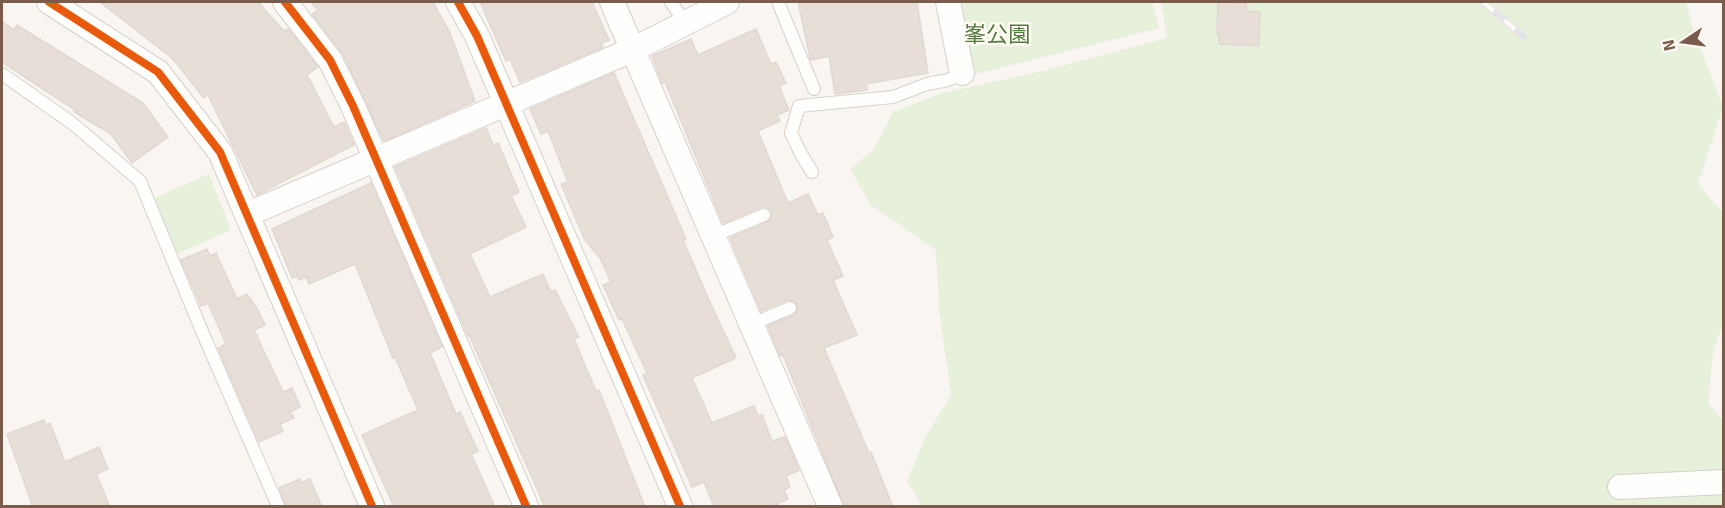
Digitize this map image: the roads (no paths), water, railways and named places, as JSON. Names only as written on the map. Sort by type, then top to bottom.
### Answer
[{"type":"street","points":[[49,2],[158,72],[220,152],[372,507]]},
{"type":"street","points":[[285,2],[330,60],[376,158],[526,507]]},
{"type":"street","points":[[458,2],[477,36],[680,507]]},
{"type":"street","points":[[612,2],[752,324],[823,504]]},
{"type":"street","points":[[248,214],[632,50],[727,2]]},
{"type":"street","points":[[948,2],[962,73]]},
{"type":"street","points":[[1620,487],[1724,482]]},
{"type":"lane","points":[[671,2],[684,23]]},
{"type":"lane","points":[[778,2],[814,89]]},
{"type":"lane","points":[[812,172],[791,134],[799,106],[893,97],[927,84],[948,80],[962,73]]},
{"type":"lane","points":[[2,74],[72,123],[140,181],[201,329],[279,507]]},
{"type":"lane","points":[[713,236],[764,215]]},
{"type":"lane","points":[[752,324],[790,308]]},
{"type":"railway","points":[[1483,2],[1523,36]]},
{"type":"park label","name":"峯公園","points":[[997,34]]}]
